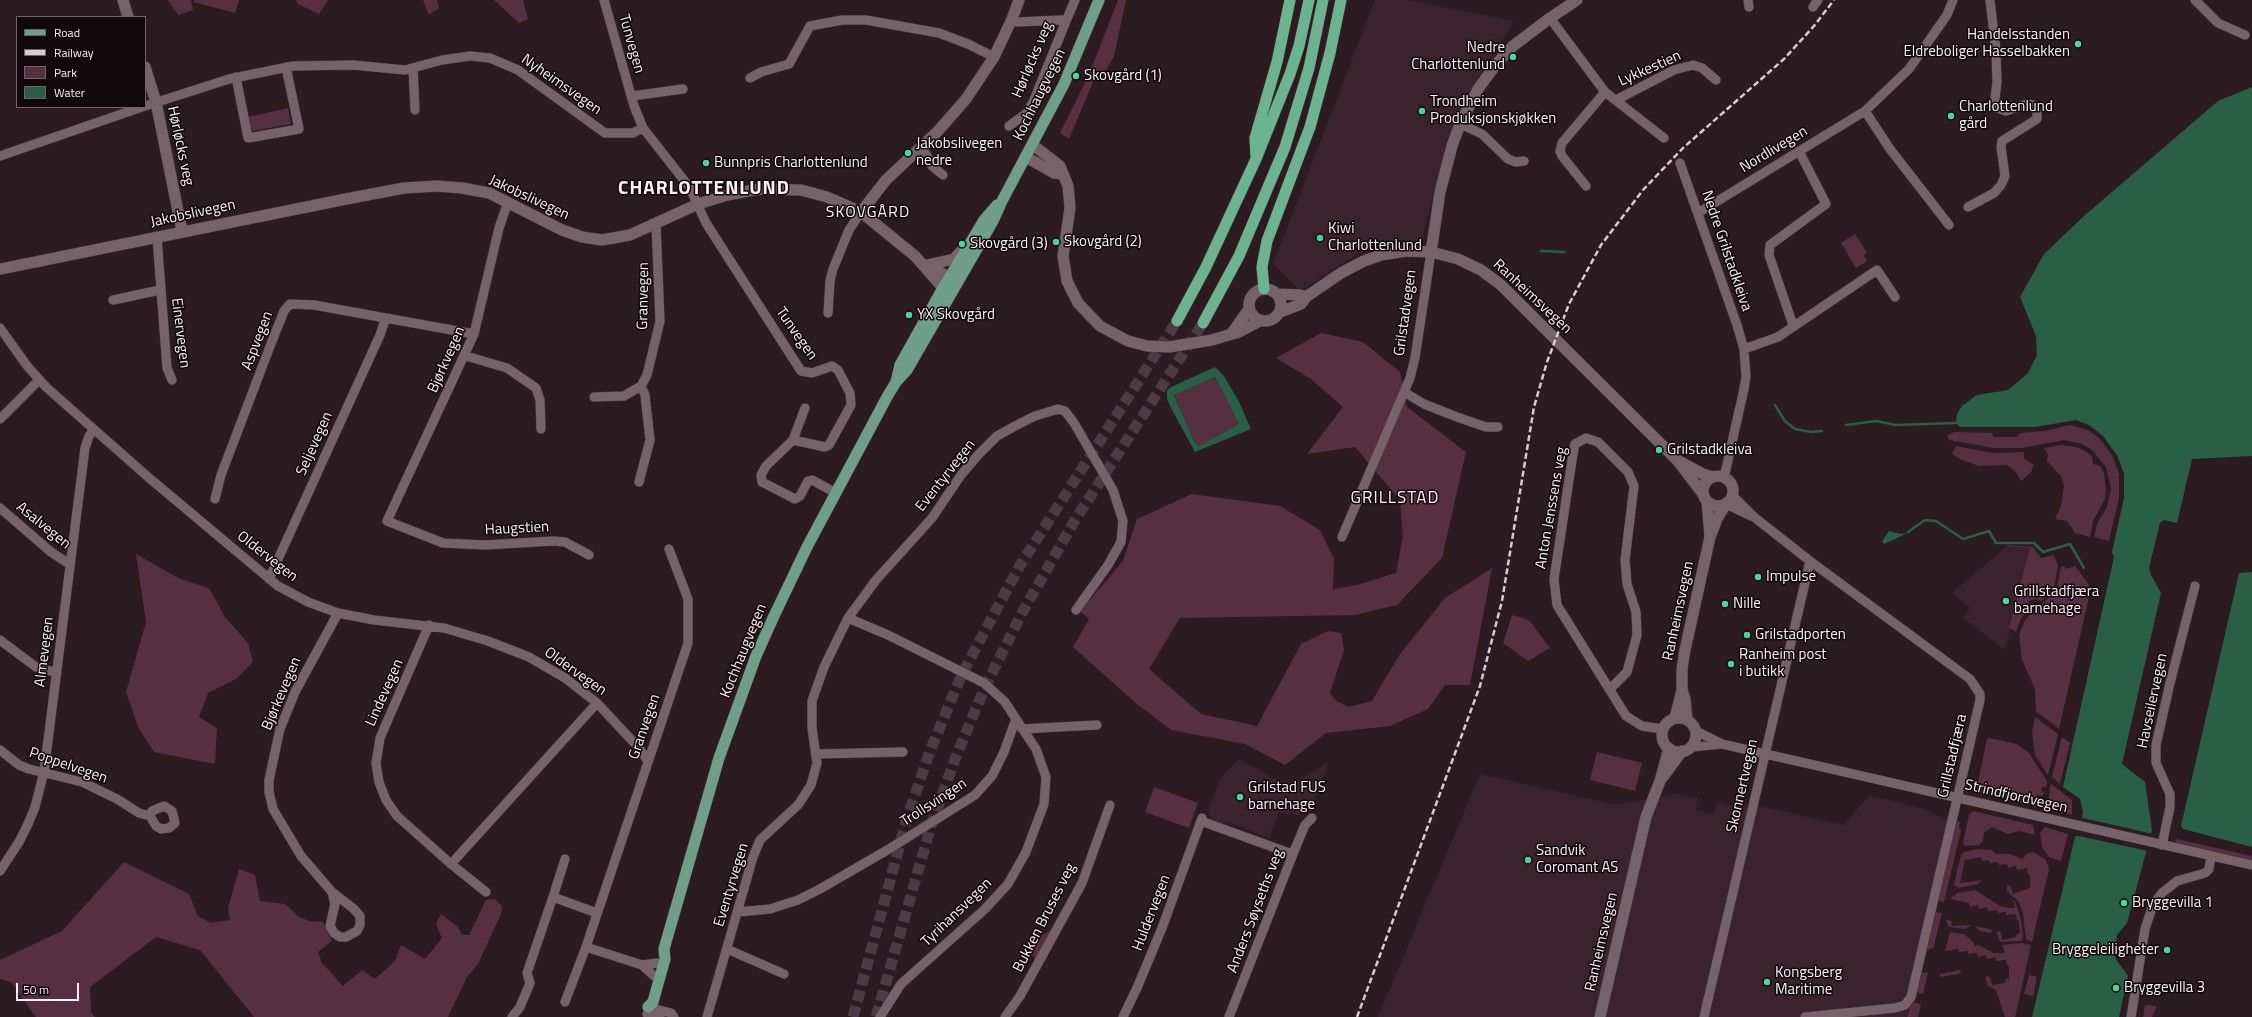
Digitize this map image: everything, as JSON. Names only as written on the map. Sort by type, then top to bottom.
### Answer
[{"type":"highway","points":[[1256,160],[1255,138],[1277,62],[1290,0]]},
{"type":"highway","points":[[1177,322],[1206,267],[1256,160],[1290,74],[1309,0]]},
{"type":"highway","points":[[1264,289],[1262,275],[1263,256],[1273,224],[1310,126],[1330,53],[1341,0]]},
{"type":"highway","points":[[1203,323],[1239,256],[1278,166],[1303,90],[1323,1]]},
{"type":"main road","name":"Kochhaugvegen","points":[[647,1012],[648,1000],[657,963],[664,949],[706,802],[748,677],[777,609],[836,493],[896,382],[907,370],[949,288],[991,225],[1078,53],[1099,0]]},
{"type":"main road","name":"Kochhaugvegen","points":[[949,278],[984,220],[1002,201]]},
{"type":"main road","name":"Kochhaugvegen","points":[[647,1012],[653,1002],[665,959],[664,949]]},
{"type":"street","points":[[123,0],[128,16]]},
{"type":"street","name":"Tunvegen","points":[[604,0],[643,128],[690,188],[706,223],[801,371],[812,373],[832,366],[838,370],[850,394],[851,405],[829,445],[825,447],[793,440]]},
{"type":"street","points":[[828,313],[830,281],[833,269],[849,230],[886,180],[922,146],[966,99],[994,57],[1012,19],[1019,0]]},
{"type":"street","name":"Hørløcks veg","points":[[1009,126],[1027,113],[1034,100],[1075,0]]},
{"type":"street","points":[[1431,252],[1440,192],[1452,146],[1460,124],[1478,89],[1497,62],[1513,46],[1577,0]]},
{"type":"street","name":"Nordlivegen","points":[[1698,213],[1865,111],[1909,69],[1947,15],[1953,0]]},
{"type":"street","points":[[1968,207],[1994,193],[2000,185],[2005,176],[2001,147],[2002,141],[2036,119],[2037,112],[2033,105],[2027,104],[2006,111],[1994,107],[1997,82],[1996,52],[1990,0]]},
{"type":"street","points":[[2195,0],[2218,24],[2246,35]]},
{"type":"street","points":[[1550,18],[1605,92],[1664,138]]},
{"type":"street","name":"Hørløcks veg","points":[[1012,19],[1017,22],[1066,21]]},
{"type":"street","points":[[750,78],[761,72],[789,64],[810,26],[842,20],[866,20],[939,33],[968,44],[994,57]]},
{"type":"street","name":"Nyheimsvegen","points":[[146,106],[236,77],[286,67],[324,64],[395,70],[413,68],[462,56],[490,58],[518,70],[606,133],[634,133],[643,128]]},
{"type":"street","name":"Lykkestien","points":[[1616,100],[1674,70],[1693,65],[1702,68],[1716,80]]},
{"type":"street","points":[[236,77],[248,138],[299,129],[286,67]]},
{"type":"street","points":[[413,68],[415,110]]},
{"type":"street","name":"Hørløcks veg","points":[[146,71],[156,102],[182,232]]},
{"type":"street","name":"Tunvegen","points":[[632,96],[683,89]]},
{"type":"street","points":[[1586,186],[1562,156],[1560,151],[1562,143],[1605,92]]},
{"type":"street","points":[[0,156],[139,108]]},
{"type":"street","points":[[1865,111],[1890,149],[1949,225]]},
{"type":"street","points":[[1460,124],[1482,134],[1508,159],[1516,162],[1524,161]]},
{"type":"street","points":[[1032,145],[1060,166],[1068,186],[1070,199],[1064,245],[1064,268],[1073,296],[1091,319],[1119,338],[1147,346],[1199,343],[1232,332],[1239,332],[1260,321],[1270,321],[1280,312],[1282,302],[1277,294],[1270,290],[1264,289],[1253,294],[1250,300],[1249,308],[1232,332]]},
{"type":"street","points":[[922,146],[932,166],[943,175]]},
{"type":"street","points":[[1793,325],[1769,255],[1770,245],[1826,204],[1799,151]]},
{"type":"street","points":[[1026,157],[1054,173],[1062,174]]},
{"type":"street","name":"Nedre Grilstadkleiva","points":[[1680,163],[1744,349],[1746,376],[1744,389],[1718,478]]},
{"type":"street","name":"Jakobslivegen","points":[[0,269],[416,187],[449,186],[473,189],[508,202],[562,230],[593,239],[620,238],[656,224],[698,204],[743,191],[786,188],[827,197],[861,212],[892,235],[927,265],[949,278],[949,288]]},
{"type":"street","name":"Bjørkvegen","points":[[387,521],[466,356],[474,334],[499,228],[508,202]]},
{"type":"street","name":"Granvegen","points":[[641,386],[647,375],[660,321],[661,297],[656,224]]},
{"type":"street","name":"Einervegen","points":[[157,237],[167,368],[172,380]]},
{"type":"street","points":[[927,265],[954,259],[970,244]]},
{"type":"street","name":"Grilstadvegen","points":[[1280,312],[1301,304],[1306,297],[1342,273],[1364,261],[1406,251],[1431,252],[1415,358],[1404,392],[1342,537]]},
{"type":"street","name":"Ranheimsvegen","points":[[1431,252],[1448,256],[1469,264],[1501,285],[1677,460],[1705,498],[1710,538]]},
{"type":"street","name":"Jakobslivegen","points":[[927,265],[926,270],[949,288]]},
{"type":"street","points":[[1744,349],[1778,337],[1793,325],[1877,270],[1895,297]]},
{"type":"street","name":"Einervegen","points":[[113,300],[160,290]]},
{"type":"street","points":[[1277,294],[1300,294],[1306,297]]},
{"type":"street","name":"Aspvegen","points":[[215,499],[229,454],[281,318],[290,304],[303,304],[384,320],[474,334]]},
{"type":"street","points":[[1249,308],[1254,317],[1260,321]]},
{"type":"street","name":"Seljevegen","points":[[269,579],[377,342],[384,320]]},
{"type":"street","name":"Oldervegen","points":[[0,328],[39,380],[94,430],[269,579],[292,594],[338,613],[374,620],[444,628],[488,641],[529,657],[565,678],[597,703],[638,747],[648,761]]},
{"type":"street","points":[[466,356],[507,368],[536,388],[540,400],[541,429]]},
{"type":"street","points":[[0,419],[39,380]]},
{"type":"street","points":[[594,397],[624,396],[641,386],[646,395],[650,440],[639,482]]},
{"type":"street","points":[[1404,392],[1424,404],[1457,417],[1486,427],[1498,426]]},
{"type":"street","points":[[805,408],[793,440],[766,466],[761,475],[762,482],[795,499],[800,496],[808,481],[812,480],[836,493]]},
{"type":"street","name":"Eventyrvegen","points":[[707,1017],[753,857],[760,840],[798,804],[812,785],[817,763],[812,728],[812,701],[824,667],[848,618],[876,580],[932,518],[961,475],[978,454],[997,436],[1035,416],[1058,409],[1065,411],[1074,422],[1113,490],[1122,521],[1121,542],[1108,565],[1076,610]]},
{"type":"street","name":"Almevegen","points":[[0,871],[19,842],[28,824],[35,807],[44,772],[69,564],[85,448],[89,436],[94,430]]},
{"type":"street","name":"Anton Jenssens veg","points":[[1610,689],[1627,672],[1637,635],[1636,612],[1628,584],[1625,560],[1634,486],[1631,477],[1598,442],[1586,438],[1575,444],[1573,454],[1557,556],[1554,590],[1557,605],[1566,622],[1610,689],[1622,711],[1630,720],[1642,726],[1663,729]]},
{"type":"street","name":"Ranheimsvegen","points":[[1677,460],[1703,474],[1718,478]]},
{"type":"street","points":[[1718,478],[1732,487],[1729,499],[1714,506],[1705,498],[1706,482],[1718,478]]},
{"type":"street","name":"Ranheimsvegen","points":[[1675,718],[1682,690],[1684,650],[1710,538],[1717,519],[1729,499]]},
{"type":"street","name":"Grillstadfjæra","points":[[1729,499],[1970,680],[1978,689],[1980,700],[1914,989],[1909,1001],[1903,1006],[1895,1008],[1805,1017]]},
{"type":"street","name":"Asalvegen","points":[[0,508],[51,552],[69,564]]},
{"type":"street","name":"Haugstien","points":[[387,521],[447,545],[485,545],[553,540],[565,542],[589,555]]},
{"type":"street","name":"Granvegen","points":[[565,1002],[586,947],[688,644],[688,600],[669,549]]},
{"type":"street","name":"Skonnertvegen","points":[[1704,1017],[1810,561]]},
{"type":"street","name":"Havseilervegen","points":[[2158,844],[2170,807],[2170,794],[2156,763],[2156,745],[2195,586]]},
{"type":"street","name":"Bjørkevegen","points":[[332,892],[335,904],[330,926],[334,933],[340,937],[346,938],[357,931],[360,925],[360,916],[354,909],[332,892],[301,856],[281,825],[272,804],[269,780],[280,729],[295,692],[338,613]]},
{"type":"street","points":[[848,618],[888,634],[984,683],[1005,702],[1016,719]]},
{"type":"street","name":"Lindevegen","points":[[428,625],[383,731],[376,763],[379,782],[386,800],[397,816],[431,849],[486,892]]},
{"type":"street","points":[[0,640],[36,667],[56,673]]},
{"type":"street","name":"Ranheimsvegen","points":[[1682,690],[1685,699],[1687,720]]},
{"type":"street","points":[[451,864],[597,703]]},
{"type":"street","points":[[1675,718],[1687,720],[1696,731],[1695,740],[1686,749],[1675,751],[1669,748],[1663,739],[1663,729],[1668,722],[1675,718]]},
{"type":"street","name":"Tyrihansvegen","points":[[880,1017],[901,984],[985,909],[1008,884],[1026,852],[1042,810],[1047,783],[1041,758],[1016,719]]},
{"type":"street","name":"Trollsvingen","points":[[738,912],[780,907],[812,894],[968,800],[981,790],[997,768],[1016,719]]},
{"type":"street","points":[[1022,730],[1097,724]]},
{"type":"street","name":"Strindfjordvegen","points":[[1696,731],[1722,744],[2252,865]]},
{"type":"street","name":"Strindfjordvegen","points":[[1686,749],[1722,744]]},
{"type":"street","name":"Ranheimsvegen","points":[[1600,1017],[1646,817],[1660,781],[1669,748]]},
{"type":"street","name":"Ranheimsvegen","points":[[1660,781],[1686,749]]},
{"type":"street","name":"Poppelvegen","points":[[0,750],[20,765],[82,782],[150,816]]},
{"type":"street","points":[[816,754],[903,752]]},
{"type":"street","name":"Bukken Bruses veg","points":[[1005,1017],[1020,996],[1082,883],[1110,805]]},
{"type":"street","name":"Anders Søyseths veg","points":[[1229,1017],[1304,825],[1312,818]]},
{"type":"street","name":"Huldervegen","points":[[1123,1017],[1162,928],[1202,819],[1292,854]]},
{"type":"street","points":[[2131,1017],[2145,929],[2153,905],[2171,884],[2184,878],[2205,873],[2208,870],[2211,856]]},
{"type":"street","points":[[512,1017],[520,1007],[530,983],[527,973],[565,859]]},
{"type":"street","points":[[553,897],[597,914]]},
{"type":"street","points":[[586,947],[642,965],[654,976]]},
{"type":"street","name":"Eventyrvegen","points":[[727,949],[784,974]]},
{"type":"street","points":[[642,965],[657,963]]},
{"type":"street","points":[[647,1012],[660,1017]]},
{"type":"street","points":[[647,1012],[671,1013],[674,1017]]},
{"type":"shaded area","points":[[1375,0],[1406,0],[1514,21],[1468,94],[1446,143],[1422,240],[1386,246],[1357,254],[1300,291],[1273,264]]},
{"type":"shaded area","points":[[2007,546],[2030,548],[2005,650],[1963,618],[1970,608],[1952,593]]},
{"type":"shaded area","points":[[1239,759],[1275,779],[1289,782],[1302,778],[1329,762],[1310,812],[1302,809],[1299,816],[1289,812],[1288,815],[1279,812],[1269,838],[1228,822],[1223,823],[1213,820],[1209,815],[1211,801],[1221,777]]},
{"type":"shaded area","points":[[1480,774],[1616,805],[1677,794],[1698,798],[1695,810],[1714,814],[1717,802],[1739,807],[1764,807],[1844,825],[1869,795],[1924,809],[1947,820],[1906,1017],[1378,1017]]},
{"type":"green space","points":[[168,0],[191,0],[193,10],[178,15]]},
{"type":"green space","points":[[194,0],[239,0],[235,13],[194,2]]},
{"type":"green space","points":[[296,0],[328,0],[319,14],[298,4]]},
{"type":"green space","points":[[423,0],[437,0],[439,8],[429,15]]},
{"type":"green space","points":[[494,0],[523,0],[528,19],[519,23]]},
{"type":"green space","points":[[1118,0],[1126,0],[1114,56],[1107,69],[1095,77],[1069,139],[1060,133],[1088,77]]},
{"type":"green space","points":[[288,108],[291,124],[252,131],[248,117]]},
{"type":"green space","points":[[1855,234],[1867,253],[1864,255],[1867,261],[1856,268],[1841,243]]},
{"type":"green space","points":[[1321,333],[1363,342],[1400,372],[1407,407],[1466,452],[1442,558],[1397,605],[1354,615],[1180,618],[1149,669],[1201,714],[1257,726],[1301,644],[1328,631],[1341,633],[1344,650],[1330,693],[1335,700],[1348,707],[1372,701],[1400,654],[1445,598],[1492,568],[1470,685],[1445,685],[1428,709],[1390,726],[1326,733],[1285,765],[1245,744],[1171,730],[1137,704],[1073,647],[1089,619],[1080,611],[1123,561],[1137,519],[1192,494],[1280,506],[1320,530],[1334,559],[1333,589],[1357,585],[1396,573],[1403,537],[1400,500],[1355,447],[1307,454],[1343,407],[1311,379],[1276,358]]},
{"type":"green space","points":[[1215,377],[1239,424],[1199,446],[1195,443],[1174,394]]},
{"type":"green space","points":[[2070,425],[2088,430],[2100,439],[2113,457],[2119,474],[2119,498],[2109,541],[2094,537],[2097,524],[2107,507],[2111,488],[2106,467],[2092,450],[2082,444],[2064,440],[2021,448],[1993,448],[1949,440],[1947,435],[1955,432],[1992,433],[1993,437],[2016,437],[2020,433],[2045,431]]},
{"type":"green space","points":[[2061,445],[2076,447],[2085,451],[2092,456],[2093,464],[2100,466],[2104,474],[2106,489],[2105,499],[2093,521],[2090,537],[2075,533],[2067,521],[2055,519],[2061,506],[2064,486],[2061,476],[2047,461],[2048,454],[2044,448]]},
{"type":"green space","points":[[1956,446],[1993,453],[2024,452],[2024,458],[2034,465],[2031,472],[2021,481],[2015,471],[2007,465],[1979,466],[1962,460],[1952,454]]},
{"type":"green space","points":[[2007,545],[2033,547],[2041,558],[2054,555],[2058,566],[2054,587],[2042,601],[2036,599],[2028,601],[2032,608],[2021,618],[2016,632],[2009,628],[2030,548]]},
{"type":"green space","points":[[136,554],[180,579],[209,588],[225,617],[248,643],[253,662],[236,679],[208,693],[199,717],[217,728],[215,764],[154,752],[139,729],[126,692],[146,622]]},
{"type":"green space","points":[[2063,566],[2066,569],[2075,566],[2091,588],[2059,729],[2036,711],[2035,689],[2022,660],[2019,635],[2025,620],[2031,613],[2043,604],[2057,587],[2061,567]]},
{"type":"green space","points":[[1512,615],[1529,620],[1550,648],[1528,661],[1503,643]]},
{"type":"green space","points":[[2035,717],[2058,734],[2048,775],[2035,755],[2032,732]]},
{"type":"green space","points":[[2062,737],[2070,743],[2060,784],[2052,777]]},
{"type":"green space","points":[[1989,738],[2017,744],[2029,753],[2047,781],[2046,787],[2042,787],[2041,791],[2044,792],[2043,796],[2037,795],[2035,802],[2038,803],[2038,807],[1976,792],[1987,739]]},
{"type":"green space","points":[[1597,752],[1642,763],[1635,791],[1590,780]]},
{"type":"green space","points":[[2051,784],[2072,800],[2072,815],[2047,808]]},
{"type":"green space","points":[[1154,787],[1198,803],[1189,828],[1145,812]]},
{"type":"green space","points":[[1973,811],[2033,825],[2035,835],[2019,831],[2008,834],[1992,827],[1984,833],[1983,841],[1979,845],[1965,846],[1963,843],[1969,815]]},
{"type":"green space","points":[[1957,821],[1960,822],[1959,829],[1961,830],[1944,902],[1938,901]]},
{"type":"green space","points":[[2045,827],[2068,834],[2061,861],[2049,857],[2042,847],[2040,833]]},
{"type":"green space","points":[[2176,839],[2252,856],[2252,861],[2175,844]]},
{"type":"green space","points":[[1978,849],[1992,850],[1996,854],[2010,854],[2022,859],[2027,854],[2033,852],[2046,860],[2049,869],[2032,942],[2026,939],[2023,913],[2019,902],[2007,891],[2007,885],[2011,886],[2013,894],[2030,888],[2030,875],[2028,874],[2027,868],[2017,870],[2016,866],[2008,868],[2007,864],[1999,865],[1998,862],[1990,863],[1989,860],[1982,861],[1981,857],[1965,860],[1960,883],[1982,880],[1978,884],[1958,888],[1954,885],[1961,855],[1964,852]]},
{"type":"green space","points":[[124,862],[189,894],[198,916],[211,923],[230,920],[228,908],[239,869],[255,875],[260,901],[285,904],[298,916],[309,921],[323,922],[332,941],[318,952],[322,963],[343,986],[362,970],[375,979],[395,961],[401,945],[425,959],[442,938],[436,924],[441,914],[458,927],[462,935],[469,935],[486,900],[495,899],[502,906],[501,914],[478,964],[467,977],[448,1017],[254,1017],[200,950],[156,937],[90,987],[91,1012],[95,1017],[36,1017],[11,982],[0,979],[0,960],[62,931]]},
{"type":"green space","points":[[1975,890],[2002,907],[2014,908],[2015,904],[2012,900],[2015,901],[2021,920],[2023,937],[2021,941],[2000,942],[1997,933],[1997,931],[2001,932],[2002,940],[2016,937],[2017,934],[2020,933],[2019,921],[2017,920],[2016,914],[2006,915],[2006,912],[1998,913],[1997,910],[1988,911],[1987,907],[1979,909],[1978,905],[1970,907],[1969,903],[1950,899],[1957,893]]},
{"type":"green space","points":[[1936,912],[1942,913],[1933,949],[1930,948],[1927,950]]},
{"type":"green space","points":[[1945,919],[1952,921],[1951,926],[1971,925],[1965,929],[1949,927]]},
{"type":"green space","points":[[1975,926],[1993,930],[1990,933],[1980,931]]},
{"type":"green space","points":[[1054,928],[1036,960],[1026,946]]},
{"type":"green space","points":[[1950,932],[1964,934],[1973,942],[1975,946],[1979,945],[1993,953],[2003,953],[2005,951],[2002,945],[2021,943],[2031,945],[2015,1017],[2005,1017],[1996,990],[1988,986],[1986,980],[1986,976],[1990,977],[1992,985],[2005,983],[2006,979],[2009,979],[2009,966],[2007,965],[2006,960],[1996,961],[1995,957],[1987,959],[1986,955],[1978,957],[1977,953],[1968,954],[1968,951],[1959,952],[1958,949],[1945,951]]},
{"type":"green space","points":[[1959,970],[1962,971],[1958,974],[1940,977],[1940,974]]},
{"type":"green space","points":[[1922,972],[1928,973],[1923,994],[1917,992]]},
{"type":"green space","points":[[2029,975],[2037,977],[2033,996],[2024,994]]},
{"type":"green space","points":[[1914,1002],[1921,1004],[1918,1017],[1907,1017],[1910,1007]]},
{"type":"green space","points":[[2145,1005],[2157,1006],[2152,1017],[2143,1017]]},
{"type":"water","points":[[2252,87],[2252,456],[2192,459],[2177,523],[2164,520],[2160,523],[2149,568],[2151,575],[2161,593],[2122,764],[2145,782],[2152,830],[2127,923],[2117,935],[2115,958],[2128,976],[2119,1017],[2032,1017],[2074,841],[2083,813],[2080,799],[2063,787],[2114,557],[2112,552],[2124,498],[2124,474],[2117,455],[2103,436],[2089,425],[2076,420],[2035,427],[1960,427],[1956,423],[1957,414],[1962,406],[1977,395],[2008,390],[2028,373],[2037,355],[2036,336],[2020,297],[2044,254],[2084,216],[2218,101]]},
{"type":"water","points":[[1215,367],[1224,376],[1239,402],[1251,429],[1195,452],[1167,399],[1167,391],[1171,387]],"holes":[[[1215,377],[1239,424],[1199,446],[1195,443],[1174,395]]]},
{"type":"water","points":[[1889,531],[1902,534],[1908,533],[1884,544],[1882,541]]},
{"type":"water","points":[[2252,572],[2252,847],[2183,829],[2181,826],[2239,573]]},
{"type":"pier","points":[[2079,817],[2153,834],[2148,851],[2074,835]]},
{"type":"waterway","points":[[1541,251],[1564,252]]},
{"type":"waterway","points":[[1775,405],[1785,421],[1795,429],[1811,432],[1822,431]]},
{"type":"waterway","points":[[1846,425],[1876,421],[1896,425],[1956,423]]},
{"type":"waterway","points":[[1908,532],[1925,520],[1936,521],[1963,539],[1989,531],[1996,543],[2034,543],[2043,552],[2070,544],[2084,568]]},
{"type":"tunnel","points":[[853,1017],[906,822],[930,751],[962,674],[1019,567],[1177,321]]},
{"type":"tunnel","points":[[876,1017],[931,826],[955,759],[985,687],[1022,613],[1075,520],[1203,323]]},
{"type":"railway","points":[[1357,1017],[1480,686],[1502,601],[1534,407],[1547,362],[1569,304],[1601,245],[1643,190],[1683,148],[1784,59],[1814,26],[1834,0]]},
{"type":"place","name":"Handelsstanden Eldreboliger Hasselbakken","points":[[2078,44]]},
{"type":"place","name":"Nedre Charlottenlund","points":[[1513,57]]},
{"type":"place","name":"Skovgård (1)","points":[[1076,76]]},
{"type":"place","name":"Trondheim Produksjonskjøkken","points":[[1422,111]]},
{"type":"place","name":"Charlottenlund gård","points":[[1951,116]]},
{"type":"place","name":"Jakobslivegen nedre","points":[[908,153]]},
{"type":"place","name":"Bunnpris Charlottenlund","points":[[706,163]]},
{"type":"place","name":"Kiwi Charlottenlund","points":[[1320,238]]},
{"type":"place","name":"Skovgård (2)","points":[[1056,242]]},
{"type":"place","name":"Skovgård (3)","points":[[962,244]]},
{"type":"place","name":"YX Skovgård","points":[[909,315]]},
{"type":"place","name":"Grilstadkleiva","points":[[1659,450]]},
{"type":"place","name":"Impulse","points":[[1758,577]]},
{"type":"place","name":"Grillstadfjæra barnehage","points":[[2006,601]]},
{"type":"place","name":"Nille","points":[[1725,604]]},
{"type":"place","name":"Grilstadporten","points":[[1747,635]]},
{"type":"place","name":"Ranheim post i butikk","points":[[1731,664]]},
{"type":"place","name":"Grilstad FUS barnehage","points":[[1240,797]]},
{"type":"place","name":"Sandvik Coromant AS","points":[[1528,860]]},
{"type":"place","name":"Bryggevilla 1","points":[[2124,903]]},
{"type":"place","name":"Bryggeleiligheter","points":[[2167,950]]},
{"type":"place","name":"Kongsberg Maritime","points":[[1767,982]]},
{"type":"place","name":"Bryggevilla 3","points":[[2116,988]]},
{"type":"district","name":"CHARLOTTENLUND","points":[[704,189]]},
{"type":"district","name":"SKOVGÅRD","points":[[868,213]]},
{"type":"district","name":"GRILLSTAD","points":[[1395,499]]}]
